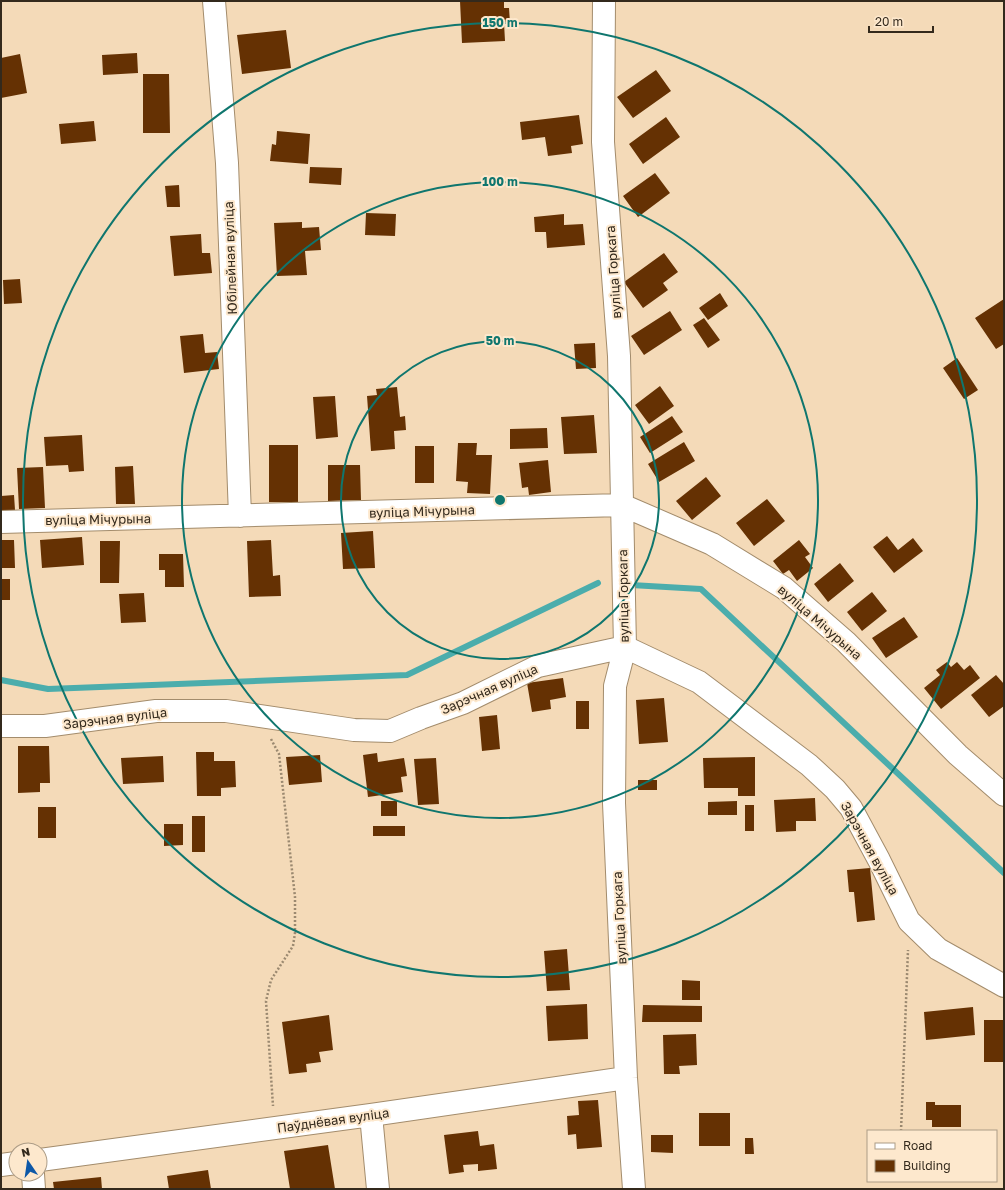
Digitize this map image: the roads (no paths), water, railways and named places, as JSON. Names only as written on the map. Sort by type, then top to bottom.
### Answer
[{"type":"street","name":"Юбілейная вуліца","points":[[214,1],[227,163],[240,516]]},
{"type":"street","name":"вуліца Горкага","points":[[604,1],[603,142],[620,356],[625,647],[615,686],[614,802],[626,1078],[634,1189]]},
{"type":"street","name":"вуліца Мічурына","points":[[1,522],[622,505],[712,544],[784,588],[846,642],[958,755],[1004,795]]},
{"type":"street","name":"Зарэчная вуліца","points":[[1,726],[45,726],[156,711],[226,711],[258,717],[354,730],[390,731],[463,703],[538,666],[625,647],[699,682],[809,765],[835,789],[850,808],[879,860],[909,922],[938,949],[1004,986]]},
{"type":"street","name":"Паўднёвая вуліца","points":[[48,1159],[274,1129],[626,1078]]},
{"type":"street","points":[[371,1115],[378,1189]]},
{"type":"waterway","points":[[1,680],[48,689],[407,675],[598,583]]},
{"type":"waterway","points":[[631,585],[701,589],[1004,873]]}]
